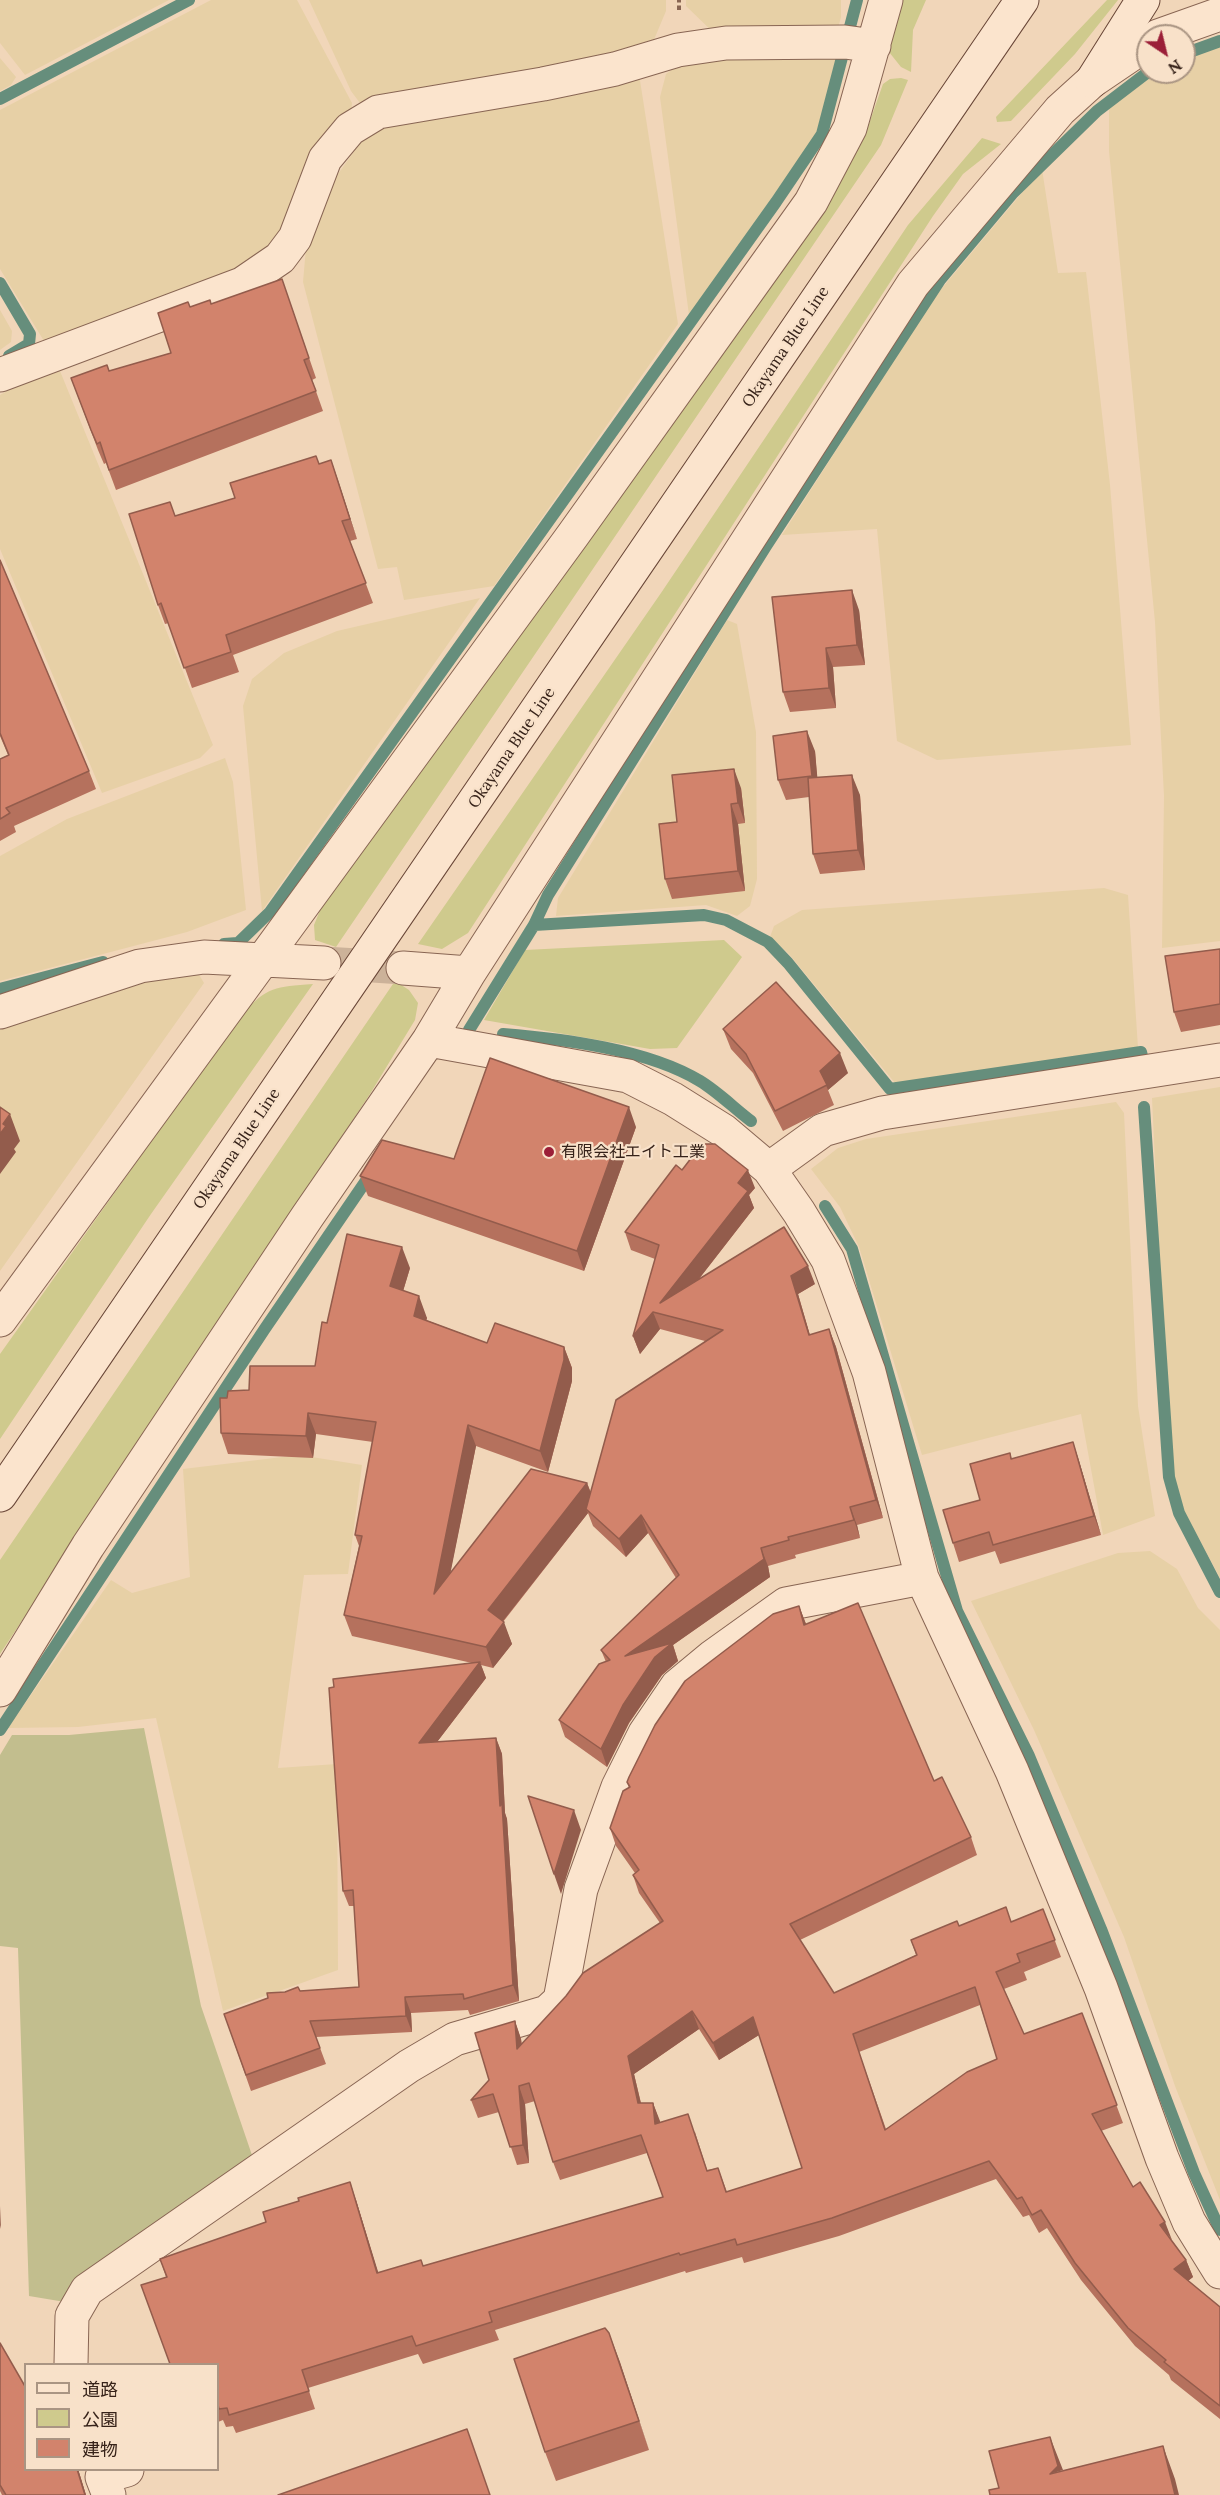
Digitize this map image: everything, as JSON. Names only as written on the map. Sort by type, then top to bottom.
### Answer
[{"type":"street","points":[[0,1320],[573,535],[811,202],[850,128],[856,43],[886,0]]},
{"type":"street","name":"Okayama Blue Line","points":[[0,1495],[1022,0]]},
{"type":"street","points":[[1092,81],[1143,0]]},
{"type":"street","points":[[1192,24],[1220,14]]},
{"type":"street","points":[[0,375],[242,284],[260,274],[280,258],[295,238],[325,159],[350,129],[378,112],[553,82],[615,69],[688,48],[726,43],[856,43]]},
{"type":"street","points":[[0,1690],[95,1536],[307,1217],[429,1040],[469,973],[913,284],[1060,110],[1092,81],[1136,51]]},
{"type":"street","points":[[0,1011],[140,966],[204,957],[324,963]]},
{"type":"street","points":[[403,968],[469,973]]},
{"type":"street","points":[[429,1040],[628,1076],[673,1099],[724,1131],[769,1169],[799,1212],[828,1260],[868,1372],[922,1578],[1016,1782],[1101,1988],[1162,2158],[1189,2222],[1220,2272]]},
{"type":"street","points":[[769,1169],[823,1130],[882,1113],[1220,1060]]},
{"type":"street","points":[[71,2363],[72,2316],[87,2290],[409,2066],[455,2039],[547,2012],[560,2000],[581,1890],[618,1787],[645,1733],[677,1686],[712,1657],[786,1605],[922,1578]]},
{"type":"shaded area","points":[[0,0],[169,0],[25,75],[0,43]]},
{"type":"shaded area","points":[[211,0],[297,0],[352,103],[351,112],[287,229],[244,273],[44,341],[0,269],[0,110]]},
{"type":"shaded area","points":[[309,0],[666,0],[666,11],[653,42],[632,55],[373,104],[360,103],[351,91]]},
{"type":"shaded area","points":[[686,0],[841,0],[841,17],[838,28],[717,36],[686,6]]},
{"type":"shaded area","points":[[1220,46],[1220,941],[1162,948],[1164,796],[1155,622],[1109,151],[1109,108],[1142,84],[1196,84],[1196,55]]},
{"type":"shaded area","points":[[837,54],[816,135],[689,315],[660,97],[666,74],[681,63],[739,55]]},
{"type":"shaded area","points":[[0,58],[16,77],[11,85],[0,91]]},
{"type":"shaded area","points":[[639,74],[678,324],[494,586],[404,600],[397,567],[378,569],[303,282],[306,248],[325,192],[366,135],[391,121]]},
{"type":"shaded area","points":[[1042,169],[1058,273],[1086,272],[1110,485],[1131,745],[937,760],[897,741],[877,529],[782,535],[932,300]]},
{"type":"shaded area","points":[[0,310],[12,331],[11,342],[0,350]]},
{"type":"shaded area","points":[[60,371],[213,745],[200,758],[102,793],[0,549],[0,395],[12,388]]},
{"type":"shaded area","points":[[480,598],[262,911],[243,706],[252,679],[284,653],[337,631]]},
{"type":"shaded area","points":[[727,620],[737,624],[756,732],[757,879],[750,906],[737,916],[706,905],[556,916],[558,898]]},
{"type":"shaded area","points":[[225,758],[233,782],[246,910],[187,932],[0,981],[0,856],[67,819]]},
{"type":"shaded area","points":[[1104,888],[1128,895],[1138,1048],[895,1083],[789,954],[770,937],[774,926],[802,910]]},
{"type":"shaded area","points":[[195,968],[204,983],[0,1271],[0,1020]]},
{"type":"shaded area","points":[[1220,1087],[1220,1578],[1175,1494],[1163,1336],[1152,1098]]},
{"type":"shaded area","points":[[1116,1102],[1124,1113],[1138,1406],[1155,1516],[1103,1535],[1081,1414],[922,1455],[859,1247],[840,1207],[811,1169],[838,1148],[866,1139]]},
{"type":"shaded area","points":[[299,1455],[362,1465],[348,1574],[304,1575],[278,1768],[337,1764],[338,1970],[223,2011],[156,1718],[78,1727],[8,1728],[111,1580],[132,1593],[190,1577],[183,1469]]},
{"type":"shaded area","points":[[1150,1551],[1177,1569],[1198,1608],[1220,1630],[1220,2200],[1175,2086],[1124,1937],[1034,1730],[971,1601],[1118,1553]]},
{"type":"shaded area","points":[[144,1728],[201,2006],[254,2161],[71,2303],[29,2296],[18,1948],[0,1946],[0,1755],[12,1735],[69,1735]]},
{"type":"green space","points":[[903,0],[926,0],[913,30],[911,72],[901,67],[889,52]]},
{"type":"green space","points":[[1107,0],[1118,0],[1075,54],[1011,121],[997,122],[996,117]]},
{"type":"green space","points":[[890,79],[908,80],[881,145],[336,947],[315,940],[314,925],[323,903],[813,224],[866,132],[883,84]]},
{"type":"green space","points":[[982,138],[1001,144],[963,174],[933,216],[468,933],[442,949],[418,944],[661,593],[908,225]]},
{"type":"green space","points":[[724,940],[742,957],[677,1048],[650,1049],[484,1020],[525,950]]},
{"type":"green space","points":[[395,981],[409,990],[418,1003],[415,1020],[370,1094],[0,1654],[0,1560]]},
{"type":"green space","points":[[313,984],[151,1214],[0,1439],[0,1354],[241,1015],[266,993],[281,987]]},
{"type":"building","points":[[282,279],[309,358],[304,360],[316,391],[109,470],[100,442],[97,444],[71,378],[107,365],[109,371],[171,353],[158,313],[188,302],[190,307],[210,300],[211,304]]},
{"type":"building","points":[[316,456],[319,464],[331,460],[350,519],[342,521],[366,583],[226,635],[231,652],[184,668],[161,603],[158,605],[129,514],[170,502],[175,516],[235,498],[230,483]]},
{"type":"building","points":[[0,560],[89,771],[6,808],[10,813],[0,819],[0,759],[9,755],[0,733]]},
{"type":"building","points":[[852,590],[857,645],[826,648],[829,688],[783,692],[772,597]]},
{"type":"building","points":[[807,731],[812,776],[778,780],[773,736]]},
{"type":"building","points":[[734,769],[738,803],[731,804],[738,871],[665,879],[659,824],[677,822],[672,775]]},
{"type":"building","points":[[852,775],[858,850],[813,854],[808,778]]},
{"type":"building","points":[[1220,949],[1220,1004],[1174,1012],[1165,956]]},
{"type":"building","points":[[776,982],[840,1053],[820,1071],[827,1085],[775,1111],[746,1054],[723,1029]]},
{"type":"building","points":[[490,1058],[629,1107],[577,1251],[360,1176],[382,1140],[454,1159]]},
{"type":"building","points":[[0,1107],[10,1114],[0,1134]]},
{"type":"building","points":[[702,1144],[715,1144],[748,1170],[738,1183],[748,1191],[660,1303],[784,1227],[808,1266],[791,1276],[809,1335],[829,1329],[876,1500],[850,1507],[854,1520],[788,1537],[789,1540],[761,1548],[764,1559],[625,1656],[672,1643],[655,1657],[623,1705],[601,1749],[559,1720],[599,1664],[610,1660],[601,1650],[679,1575],[641,1515],[619,1539],[586,1509],[616,1400],[723,1330],[653,1312],[633,1336],[659,1245],[625,1232],[676,1165],[682,1170]]},
{"type":"building","points":[[347,1234],[402,1247],[390,1286],[419,1296],[414,1316],[487,1343],[495,1323],[564,1347],[564,1360],[540,1451],[468,1425],[434,1594],[531,1469],[587,1483],[488,1610],[504,1622],[486,1647],[344,1615],[362,1536],[355,1535],[376,1422],[308,1413],[306,1436],[221,1433],[220,1398],[227,1398],[228,1391],[249,1390],[250,1366],[315,1366],[322,1322],[327,1323]]},
{"type":"building","points":[[1073,1442],[1094,1516],[993,1545],[989,1532],[953,1543],[943,1510],[980,1500],[970,1464],[1010,1453],[1011,1459]]},
{"type":"building","points":[[858,1603],[934,1781],[942,1777],[971,1837],[790,1924],[834,1993],[917,1955],[911,1940],[957,1921],[959,1926],[1006,1907],[1011,1922],[1043,1909],[1055,1940],[1017,1954],[1020,1962],[996,1972],[1024,2034],[1082,2013],[1117,2105],[1092,2114],[1133,2187],[1140,2182],[1165,2222],[1160,2225],[1186,2260],[1174,2269],[1220,2307],[1220,2406],[1164,2362],[1166,2360],[1128,2328],[1075,2263],[1041,2210],[1032,2215],[1022,2197],[1017,2199],[989,2161],[832,2218],[737,2245],[735,2239],[680,2255],[679,2253],[489,2312],[492,2322],[416,2346],[412,2336],[302,2370],[309,2391],[229,2415],[227,2408],[219,2409],[219,2363],[170,2363],[141,2285],[167,2277],[160,2259],[266,2222],[263,2212],[299,2201],[298,2198],[350,2182],[377,2273],[421,2260],[423,2266],[663,2197],[641,2135],[553,2162],[529,2083],[519,2086],[523,2145],[510,2147],[493,2094],[471,2100],[489,2080],[475,2033],[515,2021],[517,2049],[566,1996],[583,1973],[663,1921],[633,1875],[639,1870],[610,1828],[623,1791],[630,1787],[627,1782],[629,1777],[655,1725],[685,1681],[773,1614],[799,1606],[804,1625]],"holes":[[[975,1987],[997,2059],[967,2072],[885,2130],[853,2034]],[[692,2011],[713,2043],[753,2017],[802,2168],[726,2192],[718,2168],[707,2171],[688,2114],[655,2124],[653,2103],[638,2103],[628,2056]]]},
{"type":"building","points":[[480,1662],[419,1743],[496,1738],[513,1985],[464,1999],[463,1994],[405,1997],[406,2016],[310,2021],[320,2048],[246,2075],[224,2014],[268,1998],[267,1993],[285,1992],[298,1987],[300,1991],[359,1987],[353,1890],[343,1891],[329,1688],[334,1687],[333,1679]]},
{"type":"building","points":[[528,1796],[574,1810],[554,1874]]},
{"type":"building","points":[[605,2328],[609,2333],[639,2421],[545,2452],[514,2359]]},
{"type":"building","points":[[0,2343],[24,2385],[24,2471],[78,2471],[85,2495],[6,2495],[0,2485]]},
{"type":"building","points":[[467,2429],[490,2495],[278,2495]]},
{"type":"building","points":[[1050,2437],[1058,2466],[1050,2474],[1163,2446],[1175,2495],[990,2495],[989,2490],[999,2488],[989,2451]]},
{"type":"waterway","points":[[0,99],[189,0]]},
{"type":"waterway","points":[[224,944],[238,943],[270,912],[776,202],[822,134],[857,0]]},
{"type":"waterway","points":[[1196,50],[1220,41]]},
{"type":"waterway","points":[[469,1030],[534,925],[548,895],[766,546],[940,280],[1013,193],[1097,111],[1136,81]]},
{"type":"waterway","points":[[0,283],[30,334],[29,344],[9,356]]},
{"type":"waterway","points":[[534,925],[704,915],[726,920],[768,942],[788,963],[890,1089],[1141,1052],[1142,1056]]},
{"type":"waterway","points":[[0,989],[103,962]]},
{"type":"waterway","points":[[503,1034],[604,1047],[655,1061],[700,1081],[751,1121]]},
{"type":"waterway","points":[[1144,1107],[1169,1477],[1179,1513],[1220,1592]]},
{"type":"waterway","points":[[0,1730],[264,1330],[372,1172]]},
{"type":"waterway","points":[[825,1206],[852,1249],[957,1611],[1029,1756],[1101,1929],[1194,2173],[1220,2230]]},
{"type":"tunnel","points":[[324,963],[403,968]]},
{"type":"place","name":"有限会社エイト工業","points":[[549,1152]]}]
